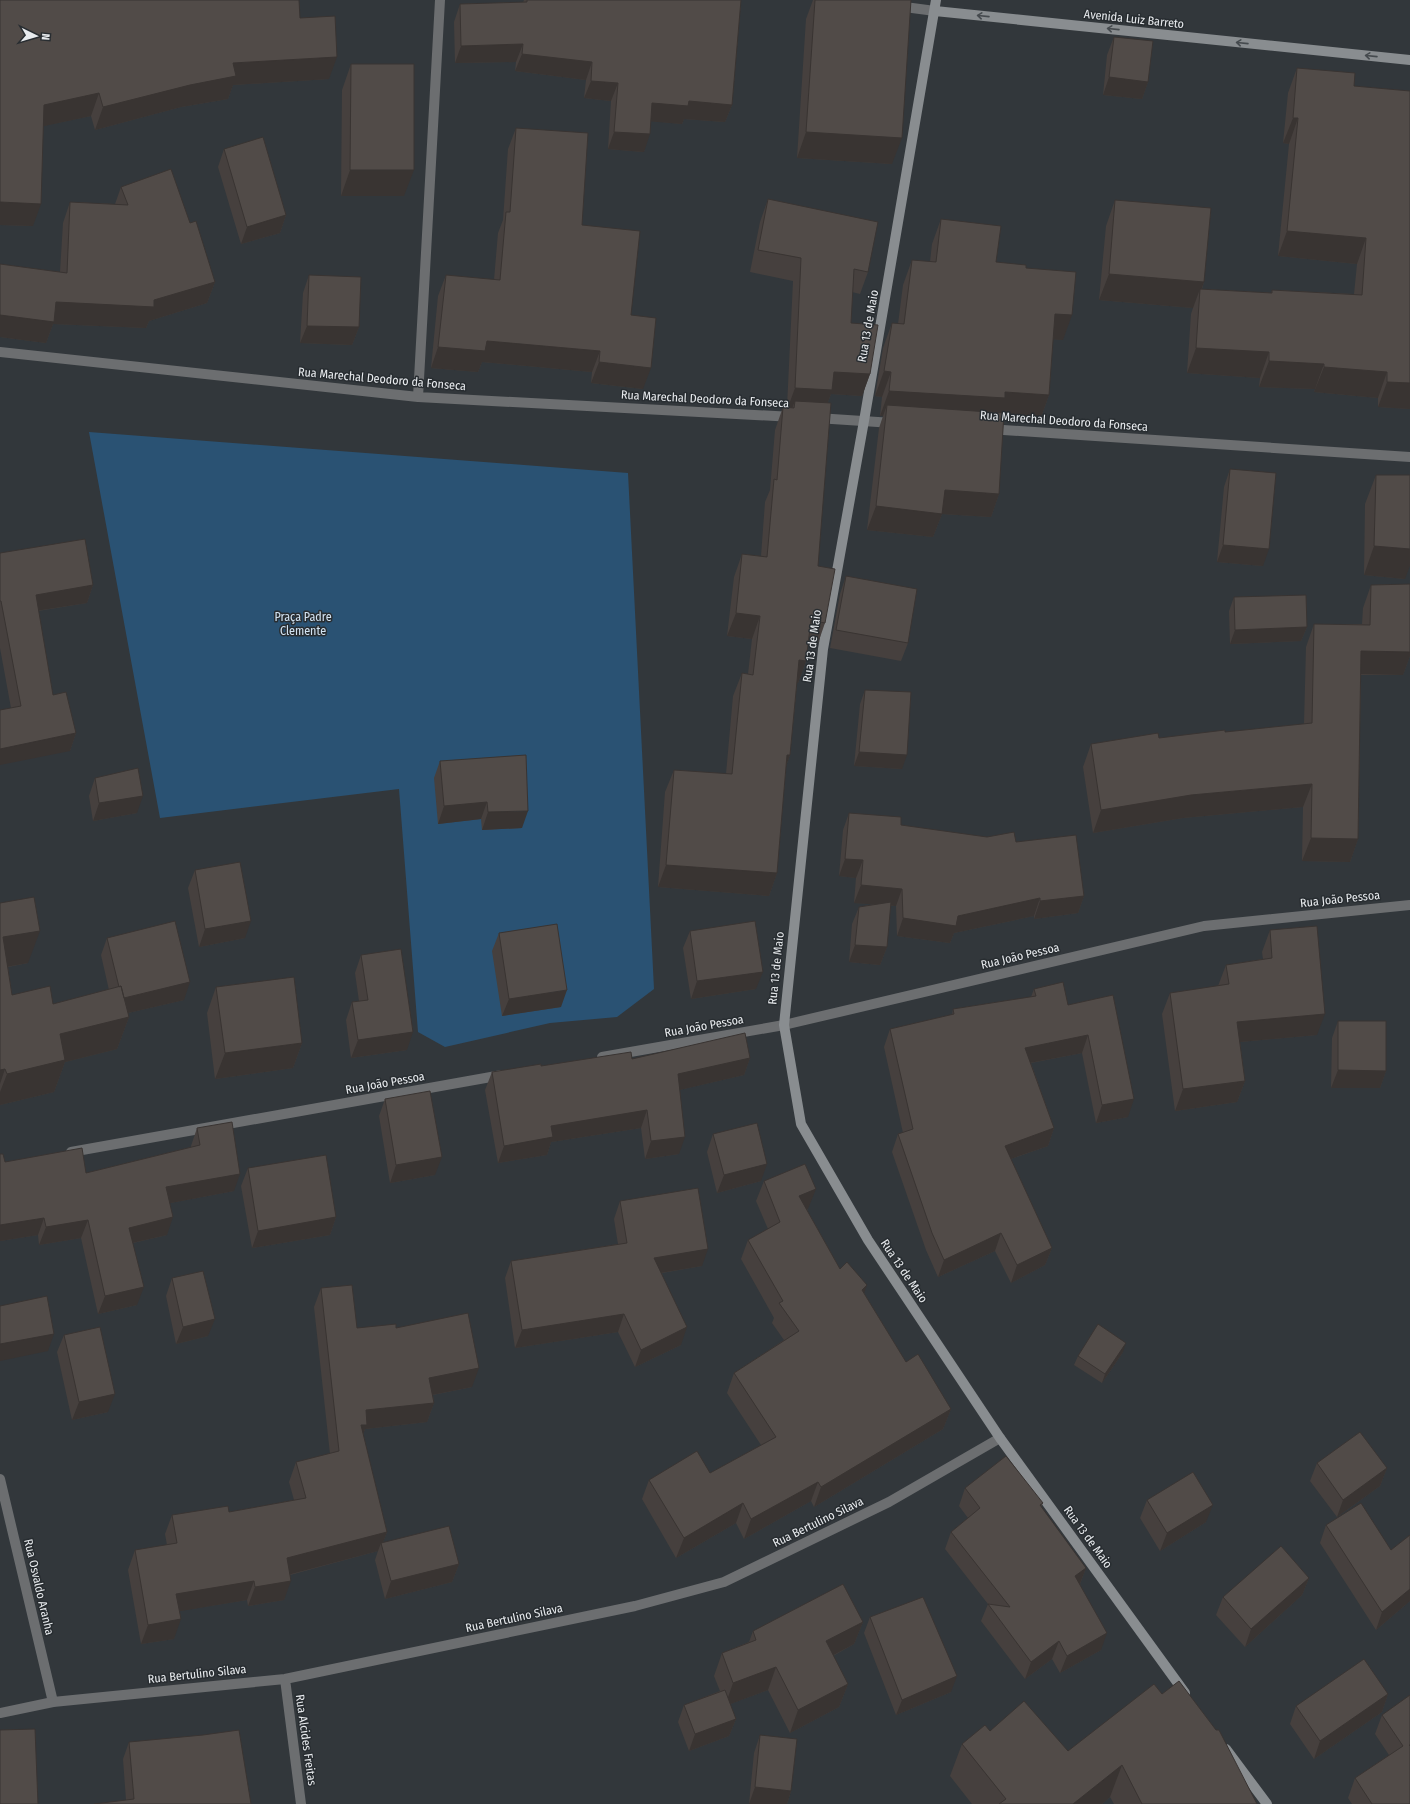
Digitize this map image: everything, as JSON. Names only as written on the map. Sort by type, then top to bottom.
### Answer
[{"type":"main road","name":"Rua 13 de Maio","points":[[936,0],[864,421],[823,649],[784,1025],[801,1124],[868,1240],[1000,1438],[1192,1701]]},
{"type":"main road","name":"Avenida Luiz Barreto","points":[[935,11],[1410,60]]},
{"type":"main road","points":[[1220,1740],[1266,1804]]},
{"type":"street","points":[[418,397],[440,0]]},
{"type":"street","name":"Avenida Luiz Barreto","points":[[888,4],[935,11]]},
{"type":"street","name":"Rua Marechal Deodoro da Fonseca","points":[[0,352],[418,397],[904,423]]},
{"type":"street","name":"Rua Marechal Deodoro da Fonseca","points":[[975,428],[1410,457]]},
{"type":"street","name":"Rua João Pessoa","points":[[596,1058],[784,1025],[1204,926],[1410,905]]},
{"type":"street","name":"Rua João Pessoa","points":[[63,1154],[509,1074]]},
{"type":"street","name":"Rua Bertulino Silava","points":[[0,1713],[53,1702],[284,1678],[635,1606],[724,1582],[889,1502],[1000,1438]]},
{"type":"street","name":"Rua Osvaldo Aranha","points":[[0,1479],[53,1702]]},
{"type":"street","name":"Rua Alcides Freitas","points":[[284,1678],[301,1804]]},
{"type":"green space","name":"Praça Padre Clemente","points":[[89,432],[628,473],[654,989],[617,1017],[550,1023],[445,1047],[418,1032],[399,789],[160,818]]},
{"type":"building","points":[[0,0],[299,0],[300,18],[335,16],[337,57],[233,63],[236,76],[190,85],[103,107],[99,93],[44,105],[41,204],[0,202]]},
{"type":"building","points":[[527,0],[741,0],[732,105],[689,101],[688,106],[652,103],[650,134],[614,132],[618,83],[591,81],[592,62],[522,54],[523,44],[461,46],[460,4],[527,2]]},
{"type":"building","points":[[815,0],[911,0],[902,138],[806,132]]},
{"type":"building","points":[[1114,37],[1153,41],[1148,82],[1109,77]]},
{"type":"building","points":[[351,64],[414,64],[414,170],[350,170]]},
{"type":"building","points":[[1297,68],[1355,73],[1354,86],[1410,91],[1410,383],[1387,382],[1387,372],[1324,367],[1324,364],[1269,361],[1269,352],[1196,348],[1200,289],[1272,293],[1272,290],[1362,295],[1366,238],[1287,231],[1298,118],[1293,118]]},
{"type":"building","points":[[516,128],[588,133],[582,225],[640,231],[631,315],[656,318],[651,368],[599,362],[600,351],[487,341],[485,351],[438,347],[446,275],[500,280],[506,212],[510,212]]},
{"type":"building","points":[[263,137],[286,215],[247,227],[224,149]]},
{"type":"building","points":[[171,169],[190,223],[196,221],[215,282],[154,300],[154,307],[56,302],[54,322],[0,315],[0,264],[67,273],[70,202],[128,205],[121,187]]},
{"type":"building","points":[[768,199],[878,222],[868,272],[854,269],[851,323],[878,325],[870,374],[834,372],[832,390],[795,388],[801,258],[758,250]]},
{"type":"building","points":[[1115,200],[1211,208],[1204,282],[1109,274]]},
{"type":"building","points":[[941,219],[1001,226],[996,262],[1026,265],[1026,268],[1076,272],[1072,315],[1055,314],[1049,395],[1005,392],[1005,398],[889,391],[891,372],[884,371],[892,323],[904,324],[912,260],[936,262]]},
{"type":"building","points":[[309,275],[361,277],[359,327],[307,326]]},
{"type":"building","points":[[795,401],[831,403],[818,566],[835,569],[825,623],[811,620],[806,661],[799,660],[790,755],[787,755],[777,873],[666,865],[674,770],[732,774],[742,673],[753,675],[760,616],[736,613],[742,554],[767,557],[774,479],[777,480],[783,407],[794,408]]},
{"type":"building","points":[[887,405],[1004,413],[999,494],[945,490],[942,514],[876,506]]},
{"type":"building","points":[[1230,469],[1276,473],[1269,549],[1223,545]]},
{"type":"building","points":[[1376,475],[1410,475],[1410,549],[1374,546]]},
{"type":"building","points":[[85,539],[93,585],[36,595],[53,695],[66,692],[76,733],[0,749],[0,710],[21,706],[0,601],[0,553]]},
{"type":"building","points":[[846,576],[917,589],[908,643],[836,630]]},
{"type":"building","points":[[1410,584],[1410,652],[1361,651],[1358,839],[1311,838],[1312,784],[1191,795],[1101,810],[1091,744],[1158,733],[1159,738],[1225,730],[1225,732],[1312,723],[1314,624],[1370,625],[1371,585]]},
{"type":"building","points":[[1306,595],[1307,627],[1235,630],[1234,597]]},
{"type":"building","points":[[865,690],[911,692],[907,755],[859,752]]},
{"type":"building","points":[[526,755],[528,811],[488,812],[487,802],[444,806],[440,761]]},
{"type":"building","points":[[138,768],[143,796],[99,803],[95,778]]},
{"type":"building","points":[[849,813],[901,817],[901,825],[987,837],[1014,832],[1016,842],[1076,835],[1084,896],[1040,901],[1040,898],[958,916],[956,926],[903,918],[902,889],[861,885],[863,860],[845,859]]},
{"type":"building","points":[[240,862],[251,921],[205,929],[195,870]]},
{"type":"building","points":[[34,897],[40,931],[3,937],[12,995],[50,986],[53,1004],[121,986],[129,1017],[60,1034],[65,1060],[7,1074],[5,1069],[0,1070],[0,903]]},
{"type":"building","points":[[891,902],[887,947],[855,945],[859,907]]},
{"type":"building","points":[[175,921],[190,982],[124,998],[121,986],[119,987],[107,938]]},
{"type":"building","points":[[755,921],[763,972],[697,981],[690,931]]},
{"type":"building","points":[[557,924],[567,990],[509,999],[499,933]]},
{"type":"building","points":[[1317,926],[1325,1014],[1237,1022],[1245,1081],[1183,1089],[1170,993],[1229,984],[1226,965],[1272,958],[1270,930]]},
{"type":"building","points":[[401,949],[413,1032],[358,1040],[352,1002],[368,1000],[361,955]]},
{"type":"building","points":[[294,977],[302,1043],[225,1053],[216,987]]},
{"type":"building","points":[[1063,982],[1068,1005],[1113,995],[1134,1099],[1102,1105],[1088,1035],[1025,1048],[1054,1128],[1005,1146],[1052,1248],[1017,1265],[1001,1233],[944,1260],[932,1233],[898,1134],[913,1129],[890,1029],[954,1014],[953,1009],[1036,996],[1034,989]]},
{"type":"building","points":[[1338,1021],[1386,1021],[1386,1071],[1338,1070]]},
{"type":"building","points":[[745,1033],[750,1058],[678,1074],[685,1137],[651,1141],[647,1110],[551,1126],[553,1137],[504,1146],[492,1072],[631,1052],[632,1059]]},
{"type":"building","points":[[430,1091],[442,1157],[396,1165],[385,1099]]},
{"type":"building","points":[[232,1122],[240,1174],[166,1187],[173,1217],[129,1228],[144,1287],[105,1296],[88,1220],[46,1227],[44,1218],[0,1225],[0,1154],[3,1154],[5,1162],[82,1148],[86,1173],[200,1145],[197,1128]]},
{"type":"building","points":[[757,1123],[767,1164],[724,1175],[713,1134]]},
{"type":"building","points":[[326,1155],[336,1217],[258,1231],[248,1168]]},
{"type":"building","points":[[805,1164],[816,1189],[799,1196],[840,1269],[847,1262],[867,1285],[862,1290],[906,1362],[918,1354],[951,1409],[821,1487],[818,1482],[751,1519],[743,1503],[684,1538],[649,1480],[697,1451],[710,1473],[776,1437],[734,1373],[799,1331],[779,1303],[783,1301],[748,1240],[780,1222],[764,1181]]},
{"type":"building","points":[[698,1188],[708,1249],[654,1258],[687,1327],[641,1350],[624,1314],[522,1330],[511,1261],[627,1243],[620,1201]]},
{"type":"building","points":[[203,1271],[215,1319],[183,1327],[172,1278]]},
{"type":"building","points":[[352,1285],[357,1328],[396,1324],[396,1328],[468,1313],[479,1368],[429,1378],[434,1403],[366,1410],[367,1425],[361,1425],[387,1532],[287,1558],[291,1581],[255,1587],[254,1581],[176,1594],[181,1619],[148,1625],[135,1550],[177,1543],[172,1515],[228,1506],[229,1512],[306,1498],[296,1462],[339,1451],[321,1288]]},
{"type":"building","points":[[47,1296],[54,1334],[0,1344],[0,1306]]},
{"type":"building","points":[[1098,1324],[1126,1343],[1105,1374],[1078,1356]]},
{"type":"building","points":[[100,1327],[115,1394],[79,1402],[64,1335]]},
{"type":"building","points":[[1360,1432],[1387,1468],[1343,1500],[1317,1463]]},
{"type":"building","points":[[1006,1456],[1043,1503],[1040,1505],[1086,1568],[1075,1576],[1107,1633],[1067,1656],[1059,1641],[1031,1662],[988,1604],[1010,1607],[951,1532],[980,1508],[965,1488]]},
{"type":"building","points":[[1193,1472],[1213,1505],[1167,1533],[1147,1500]]},
{"type":"building","points":[[1361,1503],[1391,1550],[1410,1535],[1410,1589],[1382,1612],[1326,1525]]},
{"type":"building","points":[[449,1526],[459,1564],[391,1581],[381,1543]]},
{"type":"building","points":[[1281,1546],[1309,1578],[1251,1629],[1223,1597]]},
{"type":"building","points":[[843,1584],[863,1622],[826,1641],[848,1684],[798,1710],[776,1667],[733,1683],[722,1653],[756,1640],[753,1631]]},
{"type":"building","points":[[923,1597],[957,1676],[902,1700],[870,1617]]},
{"type":"building","points":[[1364,1659],[1388,1694],[1320,1741],[1296,1706]]},
{"type":"building","points":[[1179,1681],[1216,1730],[1219,1730],[1257,1804],[1142,1804],[1122,1765],[1073,1804],[999,1804],[1006,1799],[962,1744],[985,1725],[990,1731],[1024,1701],[1068,1751],[1154,1684],[1162,1694]]},
{"type":"building","points":[[725,1690],[736,1719],[695,1734],[684,1705]]},
{"type":"building","points":[[1410,1695],[1410,1804],[1372,1804],[1355,1778],[1403,1746],[1382,1715]]},
{"type":"building","points":[[35,1729],[38,1804],[0,1804],[0,1730]]},
{"type":"building","points":[[239,1730],[251,1804],[94,1804],[134,1799],[129,1742]]},
{"type":"building","points":[[760,1735],[797,1739],[791,1791],[755,1787]]}]
